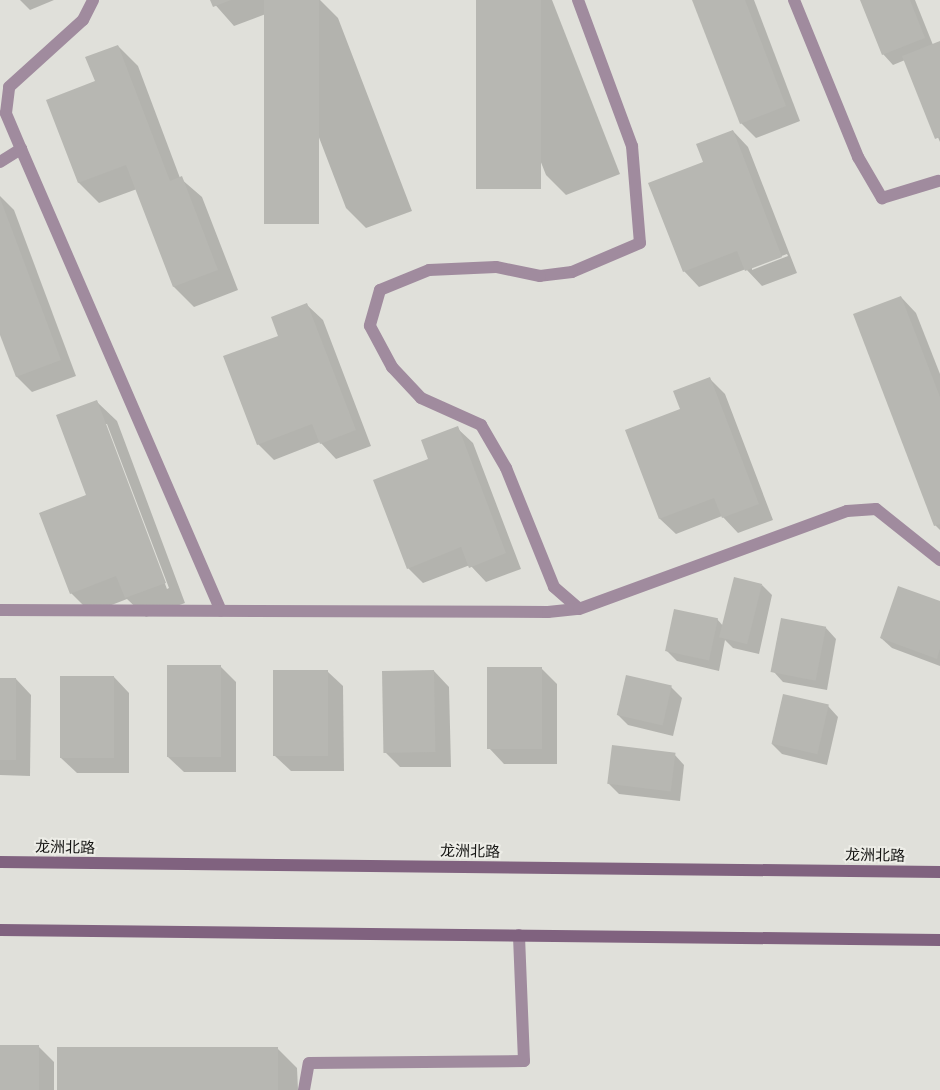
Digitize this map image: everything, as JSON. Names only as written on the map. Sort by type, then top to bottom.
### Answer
[{"type":"main road","name":"龙洲北路","points":[[0,862],[940,872]]},
{"type":"main road","points":[[0,930],[940,940]]},
{"type":"street","points":[[93,0],[83,20],[5,86],[6,113],[221,611]]},
{"type":"street","points":[[578,0],[632,146],[640,243],[572,272],[540,276],[496,267],[429,270],[380,290],[370,326],[392,367],[421,398],[481,425],[506,468],[554,587],[579,609]]},
{"type":"street","points":[[794,0],[858,157],[882,198],[939,183]]},
{"type":"street","points":[[0,162],[21,149]]},
{"type":"street","points":[[0,610],[548,612],[579,609],[847,510],[876,509],[940,560]]},
{"type":"street","points":[[304,1090],[309,1063],[524,1061],[519,936]]},
{"type":"building","points":[[210,0],[231,0],[213,7]]},
{"type":"building","points":[[264,0],[319,0],[319,224],[264,224]]},
{"type":"building","points":[[476,0],[541,0],[541,189],[476,189]]},
{"type":"building","points":[[692,0],[745,0],[786,106],[740,124]]},
{"type":"building","points":[[860,0],[910,0],[925,38],[882,55]]},
{"type":"building","points":[[940,41],[940,137],[935,139],[902,56]]},
{"type":"building","points":[[118,45],[170,181],[182,176],[218,270],[173,287],[126,165],[78,183],[46,100],[95,81],[85,57]]},
{"type":"building","points":[[733,130],[782,257],[745,271],[737,251],[683,272],[648,183],[703,162],[696,144]]},
{"type":"building","points":[[0,198],[61,360],[16,377],[0,335]]},
{"type":"building","points":[[901,296],[940,397],[940,524],[934,526],[853,314]]},
{"type":"building","points":[[307,303],[356,430],[320,444],[312,424],[257,445],[223,356],[278,336],[271,317]]},
{"type":"building","points":[[710,377],[759,504],[722,518],[714,498],[659,519],[625,430],[680,409],[673,391]]},
{"type":"building","points":[[97,400],[166,583],[125,598],[116,576],[70,594],[39,513],[86,495],[56,415]]},
{"type":"building","points":[[458,426],[506,553],[469,568],[461,547],[407,569],[373,480],[428,459],[421,440]]},
{"type":"building","points":[[734,577],[762,584],[747,644],[719,637]]},
{"type":"building","points":[[898,586],[940,601],[940,649],[937,659],[880,638]]},
{"type":"building","points":[[674,609],[718,618],[709,660],[665,651]]},
{"type":"building","points":[[781,618],[826,627],[816,681],[771,672]]},
{"type":"building","points":[[167,665],[221,665],[221,757],[167,757]]},
{"type":"building","points":[[487,667],[542,667],[542,749],[487,749]]},
{"type":"building","points":[[273,670],[328,670],[328,756],[273,756]]},
{"type":"building","points":[[434,670],[435,752],[383,753],[382,671]]},
{"type":"building","points":[[626,675],[672,686],[663,726],[617,715]]},
{"type":"building","points":[[60,676],[114,676],[114,758],[60,758]]},
{"type":"building","points":[[0,678],[16,678],[16,760],[0,760]]},
{"type":"building","points":[[783,694],[829,705],[817,754],[772,744]]},
{"type":"building","points":[[612,745],[676,753],[671,792],[607,784]]},
{"type":"building","points":[[0,1045],[39,1045],[39,1090],[0,1090]]},
{"type":"building","points":[[57,1047],[278,1047],[278,1090],[57,1090]]}]
